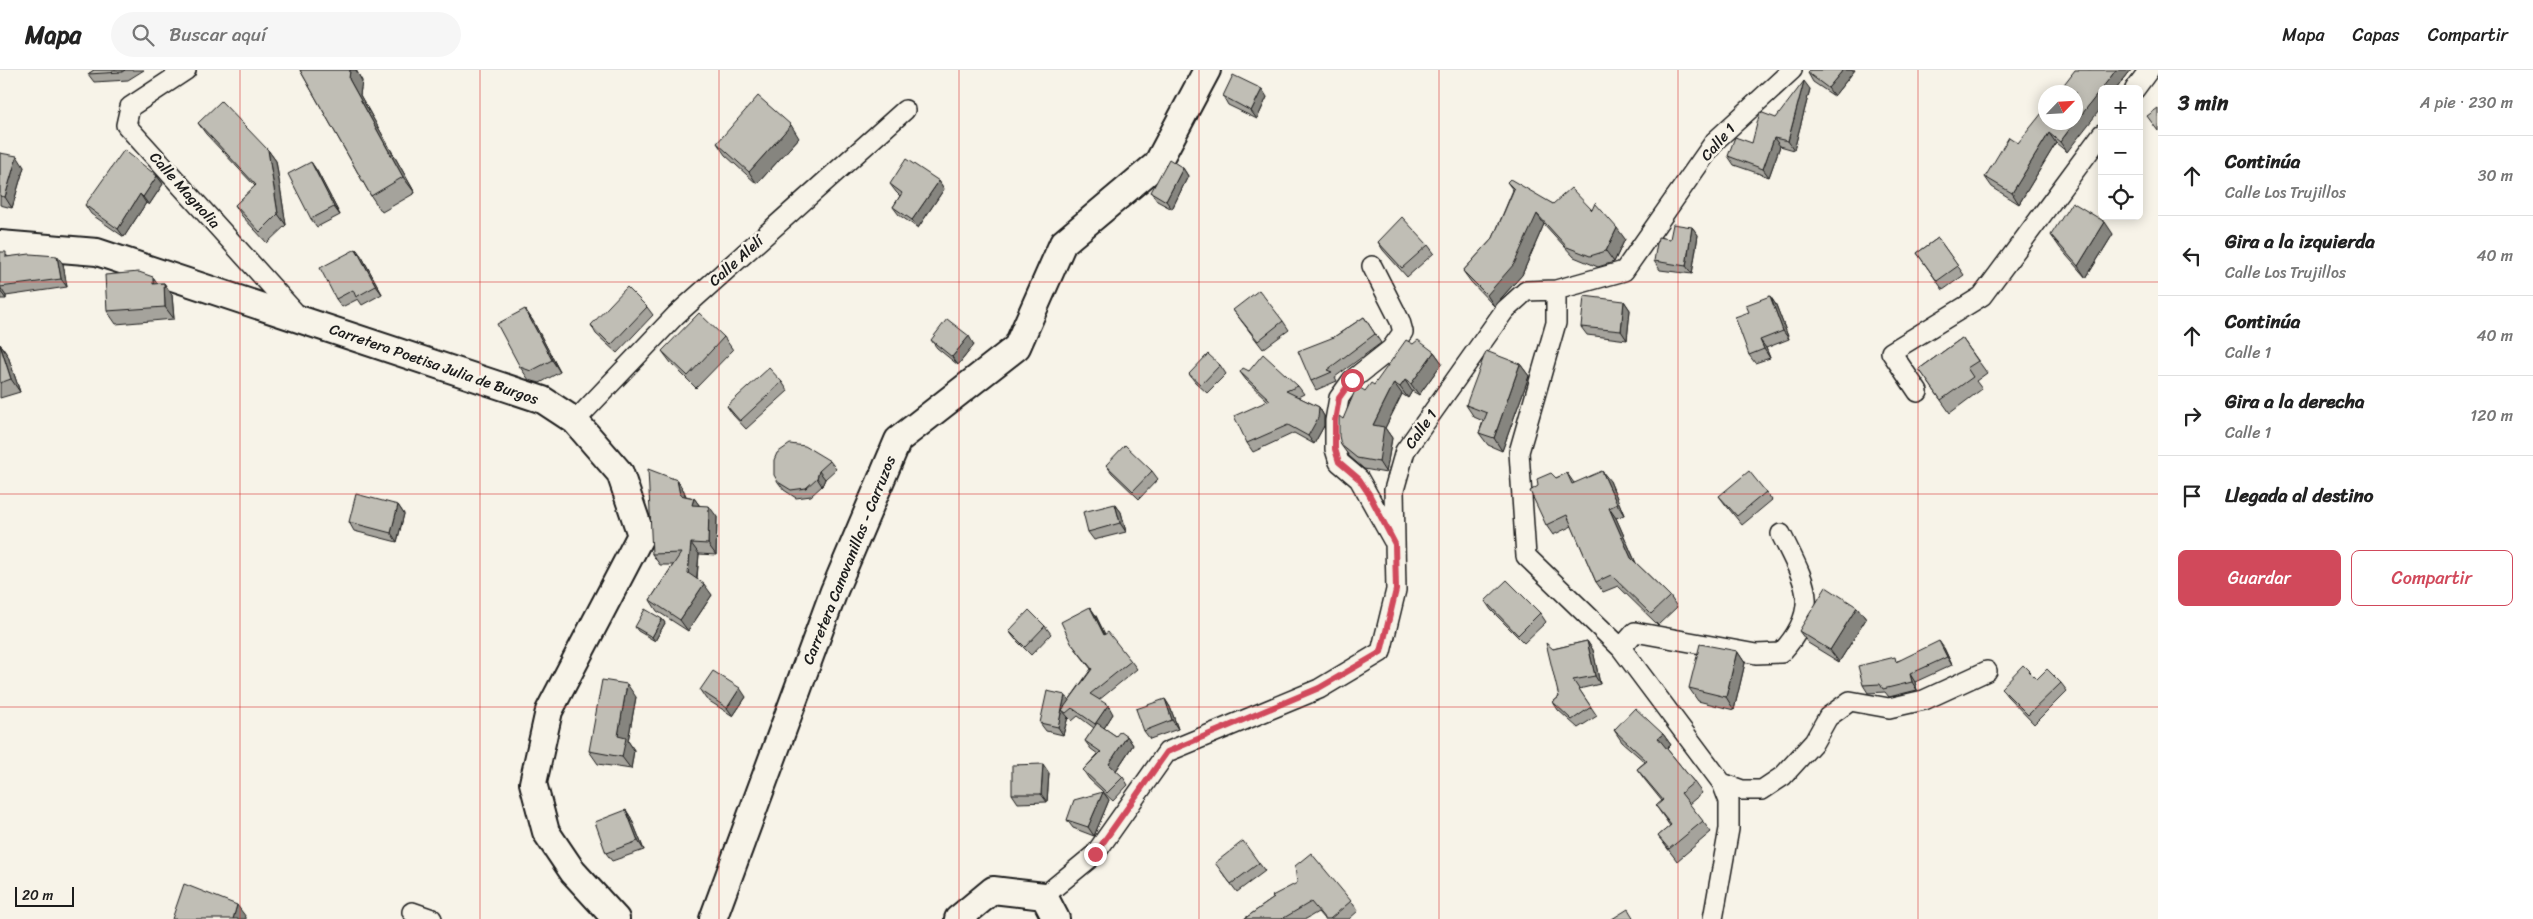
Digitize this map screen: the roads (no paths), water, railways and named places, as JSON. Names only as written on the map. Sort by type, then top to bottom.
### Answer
[{"type":"street","name":"Calle Magnolia","points":[[185,70],[130,107],[126,125],[301,319]]},
{"type":"street","name":"Carretera Canovanillas - Carruzos","points":[[713,919],[834,591],[898,440],[1016,347],[1064,243],[1157,164],[1208,70]]},
{"type":"street","name":"Calle 1","points":[[1044,896],[1095,854],[1167,752],[1319,688],[1381,652],[1396,590],[1394,490],[1405,451],[1505,310],[1526,291],[1556,290],[1624,271],[1714,141],[1792,70]]},
{"type":"street","points":[[2138,85],[2149,70]]},
{"type":"street","name":"Calle Alelí","points":[[575,420],[676,315],[905,110]]},
{"type":"street","points":[[1918,392],[1891,352],[1982,296],[2098,139]]},
{"type":"street","name":"Carretera Poetisa Julia de Burgos","points":[[0,244],[97,252],[543,400],[575,420],[620,473],[641,535],[549,711],[533,783],[546,832],[573,872],[616,919]]},
{"type":"street","points":[[1372,266],[1384,288],[1403,332],[1391,349],[1352,380],[1339,398],[1335,421],[1335,449],[1339,462],[1359,479],[1369,494],[1395,544]]},
{"type":"street","points":[[1556,290],[1556,323],[1519,452],[1526,556],[1621,648],[1722,783],[1729,801],[1729,829],[1713,919]]},
{"type":"street","points":[[1621,648],[1635,632],[1756,654],[1781,653],[1794,639],[1806,613],[1805,584],[1781,534]]},
{"type":"street","points":[[1722,783],[1742,790],[1762,790],[1783,776],[1814,742],[1828,716],[1850,701],[1889,708],[1924,700],[1988,671]]},
{"type":"street","points":[[958,919],[993,890],[1044,896],[1056,919]]},
{"type":"street","points":[[412,912],[432,919]]}]
